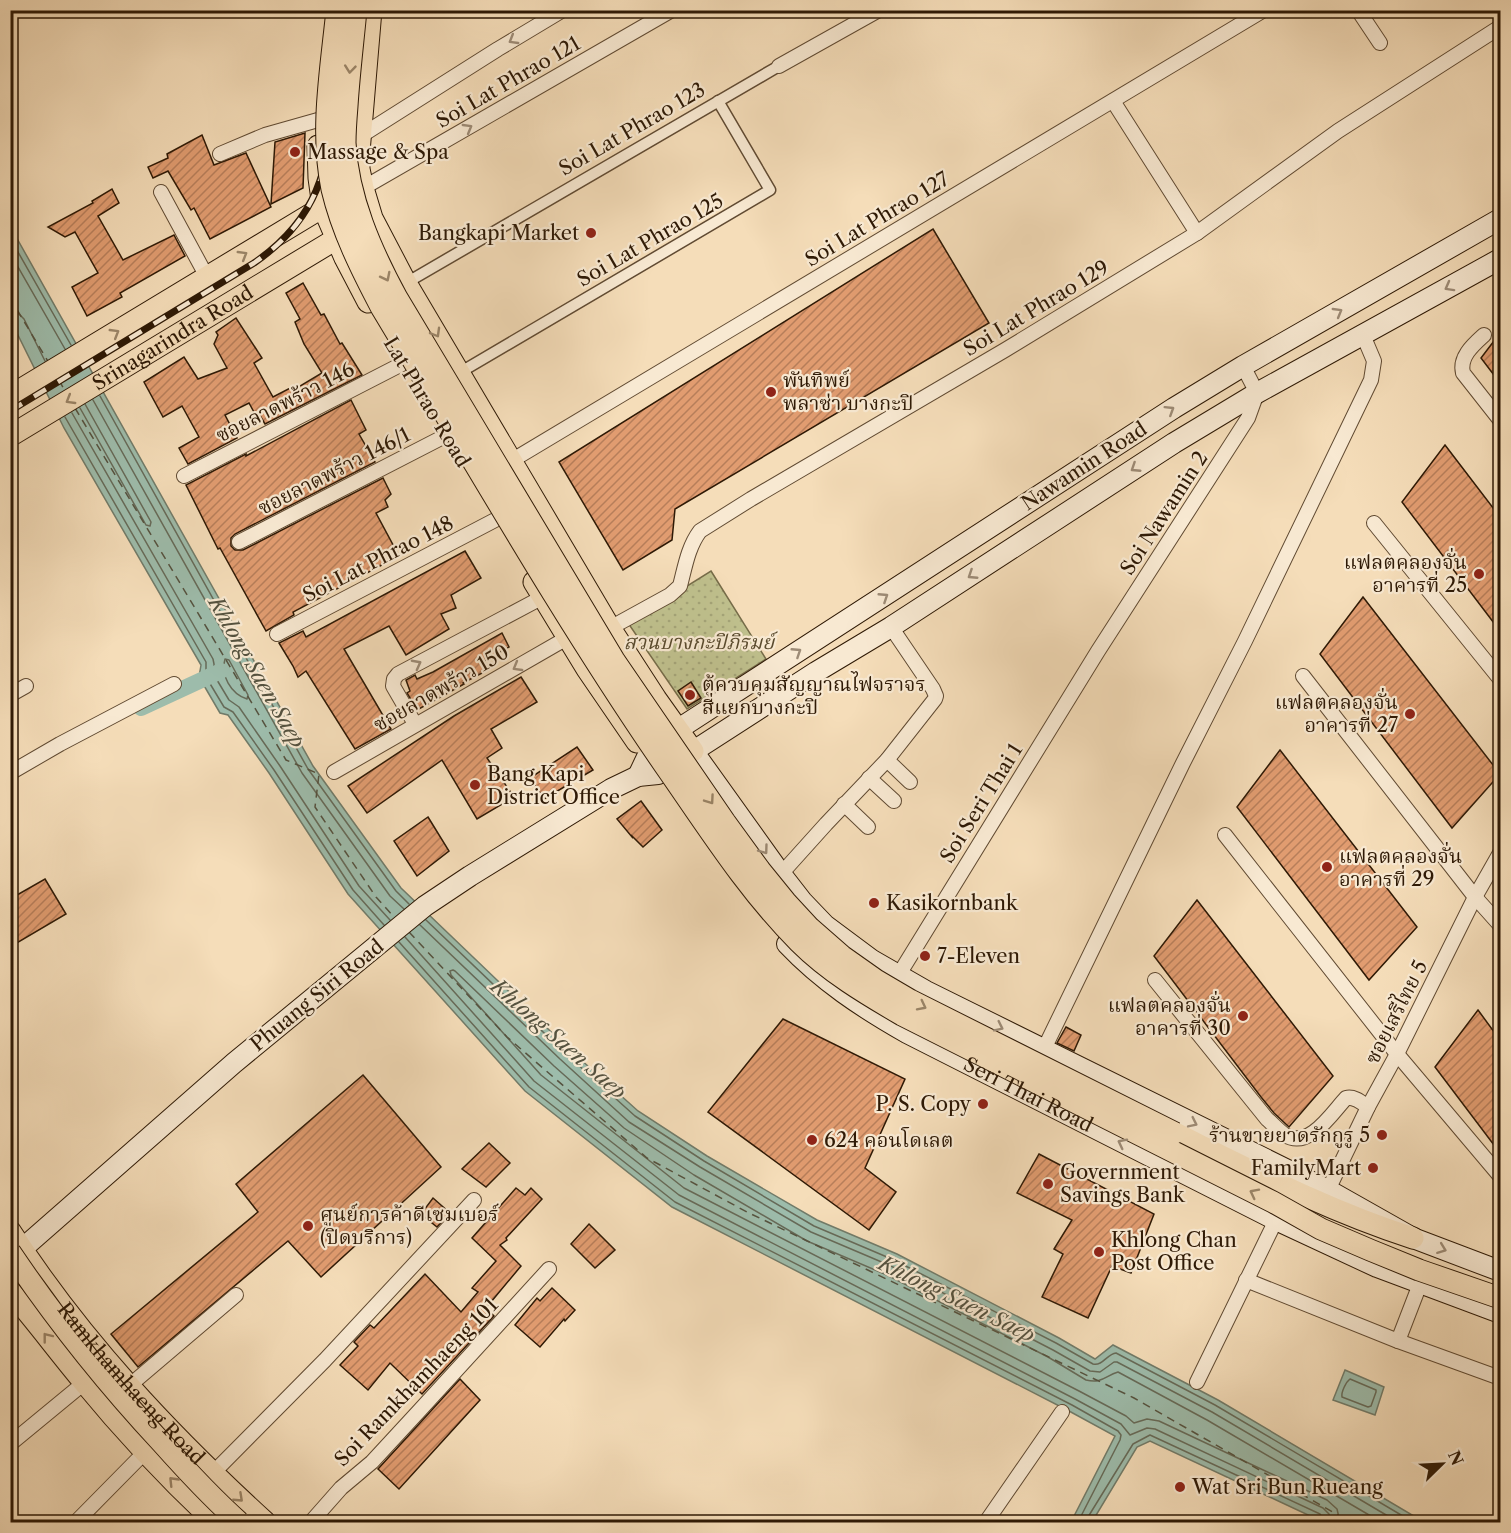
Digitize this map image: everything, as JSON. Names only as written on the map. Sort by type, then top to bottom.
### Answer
[{"type":"main road","name":"Lat Phrao Road","points":[[326,10],[318,120],[319,178],[323,207],[336,239],[366,300],[567,638],[648,769]]},
{"type":"main road","points":[[337,10],[327,119],[329,168],[338,211],[357,260],[381,307],[600,669],[712,834],[774,914],[800,943],[865,994],[902,1016],[1273,1202],[1321,1229],[1419,1270],[1500,1298]]},
{"type":"main road","points":[[356,10],[347,101],[345,140],[347,163],[357,206],[384,273],[614,660],[725,822],[786,902],[810,928],[842,956],[876,980],[910,999],[1301,1195],[1376,1226],[1500,1271]]},
{"type":"main road","points":[[371,10],[359,137],[359,169],[372,218],[406,283],[610,628],[678,730],[802,901],[825,925],[898,976],[1328,1190],[1413,1238]]},
{"type":"main road","name":"Srinagarindra Road","points":[[10,396],[323,207],[363,188]]},
{"type":"main road","name":"Srinagarindra Road","points":[[10,436],[372,218]]},
{"type":"main road","name":"Nawamin Road","points":[[678,730],[1126,438],[1243,366],[1500,219]]},
{"type":"main road","name":"Nawamin Road","points":[[693,751],[891,627],[1164,449],[1257,393],[1500,259]]},
{"type":"main road","points":[[834,628],[849,652]]},
{"type":"main road","name":"Phuang Siri Road","points":[[648,769],[678,730]]},
{"type":"main road","name":"Phuang Siri Road","points":[[14,1244],[424,908],[470,876],[611,789],[648,769],[693,751]]},
{"type":"main road","name":"Seri Thai Road","points":[[648,769],[759,913],[795,953],[853,1001],[907,1033],[1275,1221],[1377,1267],[1500,1313]]},
{"type":"main road","points":[[10,1272],[14,1244]]},
{"type":"main road","name":"Ramkhamhaeng Road","points":[[14,1244],[81,1330],[129,1386],[185,1446],[265,1522]]},
{"type":"main road","name":"Ramkhamhaeng Road","points":[[14,1244],[63,1327],[125,1404],[211,1497],[239,1522]]},
{"type":"main road","points":[[10,1282],[39,1274]]},
{"type":"main road","name":"Ramkhamhaeng Road","points":[[14,1302],[145,1452],[215,1522]]},
{"type":"street","points":[[359,137],[563,10]]},
{"type":"street","name":"Soi Lat Phrao 121","points":[[363,188],[672,10]]},
{"type":"street","name":"Soi Lat Phrao 123","points":[[406,283],[879,10]]},
{"type":"street","name":"Soi Lat Phrao 127","points":[[511,461],[1264,10]]},
{"type":"street","points":[[1358,10],[1380,43]]},
{"type":"street","name":"Soi Lat Phrao 129","points":[[610,628],[670,595],[680,586],[694,538],[700,531],[1197,233],[1325,142],[1338,130],[1500,27]]},
{"type":"street","name":"Soi Lat Phrao 125","points":[[459,373],[770,190],[718,101]]},
{"type":"street","points":[[1113,101],[1197,233]]},
{"type":"street","points":[[220,154],[265,135],[318,120]]},
{"type":"street","points":[[161,192],[207,277]]},
{"type":"street","points":[[1044,1050],[1371,380],[1374,361],[1364,335]]},
{"type":"street","points":[[1484,335],[1469,349],[1462,368],[1463,373],[1500,420]]},
{"type":"street","name":"ซอยลาดพร้าว 146","points":[[184,476],[404,363]]},
{"type":"street","points":[[1243,366],[1257,393]]},
{"type":"street","name":"Soi Nawamin 2","points":[[1098,651],[1248,418],[1257,393]]},
{"type":"street","name":"ซอยลาดพร้าว 146/1","points":[[239,542],[447,435]]},
{"type":"street","name":"Soi Lat Phrao 148","points":[[276,634],[496,519]]},
{"type":"street","points":[[1374,523],[1500,679]]},
{"type":"street","points":[[415,724],[393,686],[394,678],[398,674],[543,597]]},
{"type":"street","points":[[782,874],[844,804],[887,760],[933,704],[936,696],[933,689],[891,627]]},
{"type":"street","name":"ซอยลาดพร้าว 150","points":[[334,772],[567,638]]},
{"type":"street","name":"Soi Seri Thai 1","points":[[898,976],[1098,651]]},
{"type":"street","points":[[1303,676],[1475,897],[1500,925]]},
{"type":"street","points":[[10,773],[174,684]]},
{"type":"street","points":[[10,695],[26,686]]},
{"type":"street","points":[[887,760],[910,782]]},
{"type":"street","points":[[868,778],[894,801]]},
{"type":"street","points":[[844,804],[868,826]]},
{"type":"street","points":[[1225,835],[1397,1054],[1500,1176]]},
{"type":"street","name":"ซอยเสรีไทย 5","points":[[1328,1190],[1475,897],[1500,853]]},
{"type":"street","points":[[1155,980],[1267,1119],[1288,1137],[1300,1138],[1313,1134],[1346,1098],[1354,1098],[1368,1107]]},
{"type":"street","points":[[213,1473],[325,1360],[474,1200]]},
{"type":"street","points":[[1197,1382],[1275,1221]]},
{"type":"street","name":"Soi Ramkhamhaeng 101","points":[[311,1522],[341,1488],[372,1462],[549,1269]]},
{"type":"street","points":[[1246,1280],[1398,1341],[1500,1378]]},
{"type":"street","points":[[1398,1341],[1420,1284]]},
{"type":"street","points":[[129,1386],[236,1295]]},
{"type":"street","points":[[10,1444],[84,1383]]},
{"type":"street","points":[[986,1522],[1062,1412]]},
{"type":"street","points":[[76,1522],[145,1452]]},
{"type":"green space","name":"สวนบางกะปิภิรมย์","points":[[711,571],[766,659],[687,709],[628,623]]},
{"type":"water","name":"Khlong Saen Saep","points":[[10,226],[313,766],[401,888],[569,1049],[638,1111],[707,1156],[817,1220],[897,1254],[1095,1359],[1113,1345],[1218,1400],[1424,1522],[1323,1522],[1150,1441],[1137,1447],[1092,1522],[1071,1522],[1115,1436],[672,1207],[525,1091],[348,894],[228,715],[220,713],[199,677],[201,665],[64,428],[11,321]]},
{"type":"water","points":[[1345,1370],[1384,1387],[1375,1415],[1333,1400]]},
{"type":"building","points":[[305,133],[303,188],[271,204],[275,142]]},
{"type":"building","points":[[202,135],[214,165],[246,153],[271,207],[210,239],[194,208],[191,210],[168,171],[153,178],[148,167],[168,158],[167,154]]},
{"type":"building","points":[[112,189],[119,203],[98,216],[123,260],[174,235],[185,256],[120,293],[122,297],[87,316],[72,287],[98,273],[75,232],[65,237],[48,227],[93,203],[92,201]]},
{"type":"building","name":"พันทิพย์ พลาซ่า บางกะปิ","points":[[933,229],[989,323],[675,509],[672,540],[623,570],[559,462]]},
{"type":"building","points":[[303,283],[321,315],[324,314],[340,344],[342,343],[362,375],[265,424],[258,412],[255,414],[249,403],[225,415],[237,438],[188,464],[179,448],[199,437],[182,406],[163,417],[144,382],[184,357],[198,379],[227,368],[214,344],[218,335],[216,332],[236,318],[262,358],[254,363],[273,397],[296,385],[297,388],[322,373],[304,344],[295,322],[300,319],[286,293]]},
{"type":"building","points":[[1500,333],[1500,383],[1481,358]]},
{"type":"building","points":[[351,400],[366,430],[359,434],[375,462],[235,534],[231,538],[231,546],[235,550],[243,550],[383,478],[391,494],[385,500],[388,507],[376,513],[399,556],[293,612],[294,615],[266,631],[220,548],[218,549],[186,485]]},
{"type":"building","name":"แฟลตคลองจั่น อาคารที่ 25","points":[[1445,445],[1500,517],[1500,631],[1402,502]]},
{"type":"building","points":[[465,551],[481,578],[451,595],[456,608],[441,614],[449,629],[406,655],[389,626],[344,649],[391,729],[355,749],[306,671],[298,677],[279,643],[303,631],[306,637]]},
{"type":"building","name":"แฟลตคลองจั่น อาคารที่ 27","points":[[1363,597],[1500,774],[1452,828],[1320,654]]},
{"type":"building","points":[[502,633],[509,647],[481,663],[486,671],[417,710],[407,693],[410,691],[406,680],[415,675],[417,679],[433,672]]},
{"type":"building","points":[[521,677],[537,702],[491,729],[502,748],[487,758],[514,797],[477,819],[442,760],[367,813],[348,786],[454,716]]},
{"type":"building","name":"ตู้ควบคุมสัญญาณไฟจราจร สี่แยกบางกะปิ","points":[[691,682],[701,698],[688,706],[678,691]]},
{"type":"building","points":[[577,747],[593,770],[544,799],[530,778]]},
{"type":"building","name":"แฟลตคลองจั่น อาคารที่ 29","points":[[1280,750],[1417,927],[1369,980],[1237,807]]},
{"type":"building","points":[[641,801],[662,830],[643,847],[617,819]]},
{"type":"building","points":[[428,817],[449,851],[417,876],[394,841]]},
{"type":"building","points":[[45,879],[66,914],[10,947],[10,899]]},
{"type":"building","name":"แฟลตคลองจั่น อาคารที่ 30","points":[[1197,900],[1333,1076],[1289,1127],[1261,1097],[1154,956]]},
{"type":"building","points":[[1478,1010],[1500,1040],[1500,1153],[1435,1067]]},
{"type":"building","name":"624 คอนโดเลต","points":[[783,1019],[905,1079],[865,1168],[896,1192],[869,1230],[708,1112]]},
{"type":"building","points":[[1066,1027],[1081,1035],[1074,1051],[1057,1043]]},
{"type":"building","name":"ศูนย์การค้าดีเซมเบอร์ (ปิดบริการ)","points":[[363,1075],[441,1167],[321,1277],[288,1241],[138,1367],[111,1334],[258,1212],[236,1184]]},
{"type":"building","points":[[489,1143],[510,1163],[486,1187],[462,1169]]},
{"type":"building","name":"Khlong Chan Post Office","points":[[1039,1154],[1154,1214],[1131,1273],[1112,1266],[1088,1318],[1042,1297],[1063,1254],[1054,1249],[1072,1220],[1017,1193]]},
{"type":"building","points":[[516,1188],[525,1195],[531,1188],[542,1199],[500,1245],[521,1266],[486,1308],[494,1316],[422,1394],[390,1363],[368,1390],[340,1365],[358,1346],[354,1342],[370,1325],[374,1328],[425,1274],[461,1312],[478,1292],[472,1288],[496,1261],[472,1238]]},
{"type":"building","points":[[433,1198],[450,1213],[437,1227],[421,1214]]},
{"type":"building","points":[[589,1224],[615,1250],[595,1268],[571,1244]]},
{"type":"building","points":[[552,1288],[575,1310],[565,1321],[564,1319],[540,1347],[515,1325],[537,1298],[540,1301]]},
{"type":"building","points":[[460,1379],[480,1400],[399,1489],[378,1469]]},
{"type":"waterway","points":[[141,708],[221,671]]},
{"type":"ferry route","points":[[10,298],[49,363]]},
{"type":"ferry route","points":[[59,380],[65,391]]},
{"type":"ferry route","points":[[75,408],[286,760],[319,774],[315,807],[376,897],[395,918]]},
{"type":"ferry route","points":[[409,932],[507,1037],[647,1158],[747,1212],[1134,1398],[1350,1522]]},
{"type":"railway","points":[[10,411],[254,263],[293,229],[316,191],[329,148],[345,10]]},
{"type":"place","name":"Massage & Spa","points":[[295,152]]},
{"type":"place","name":"Bangkapi Market","points":[[591,233]]},
{"type":"place","name":"พันทิพย์ พลาซ่า บางกะปิ","points":[[771,392]]},
{"type":"place","name":"แฟลตคลองจั่น อาคารที่ 25","points":[[1479,574]]},
{"type":"place","name":"ตู้ควบคุมสัญญาณไฟจราจร สี่แยกบางกะปิ","points":[[690,695]]},
{"type":"place","name":"แฟลตคลองจั่น อาคารที่ 27","points":[[1410,714]]},
{"type":"place","name":"Bang Kapi District Office","points":[[475,785]]},
{"type":"place","name":"แฟลตคลองจั่น อาคารที่ 29","points":[[1327,867]]},
{"type":"place","name":"Kasikornbank","points":[[874,903]]},
{"type":"place","name":"7-Eleven","points":[[925,956]]},
{"type":"place","name":"แฟลตคลองจั่น อาคารที่ 30","points":[[1243,1016]]},
{"type":"place","name":"P. S. Copy","points":[[983,1104]]},
{"type":"place","name":"ร้านขายยาดรักกูรู 5","points":[[1382,1135]]},
{"type":"place","name":"624 คอนโดเลต","points":[[812,1140]]},
{"type":"place","name":"FamilyMart","points":[[1373,1168]]},
{"type":"place","name":"Government Savings Bank","points":[[1048,1184]]},
{"type":"place","name":"ศูนย์การค้าดีเซมเบอร์ (ปิดบริการ)","points":[[308,1226]]},
{"type":"place","name":"Khlong Chan Post Office","points":[[1099,1252]]},
{"type":"place","name":"Wat Sri Bun Rueang","points":[[1180,1487]]}]
